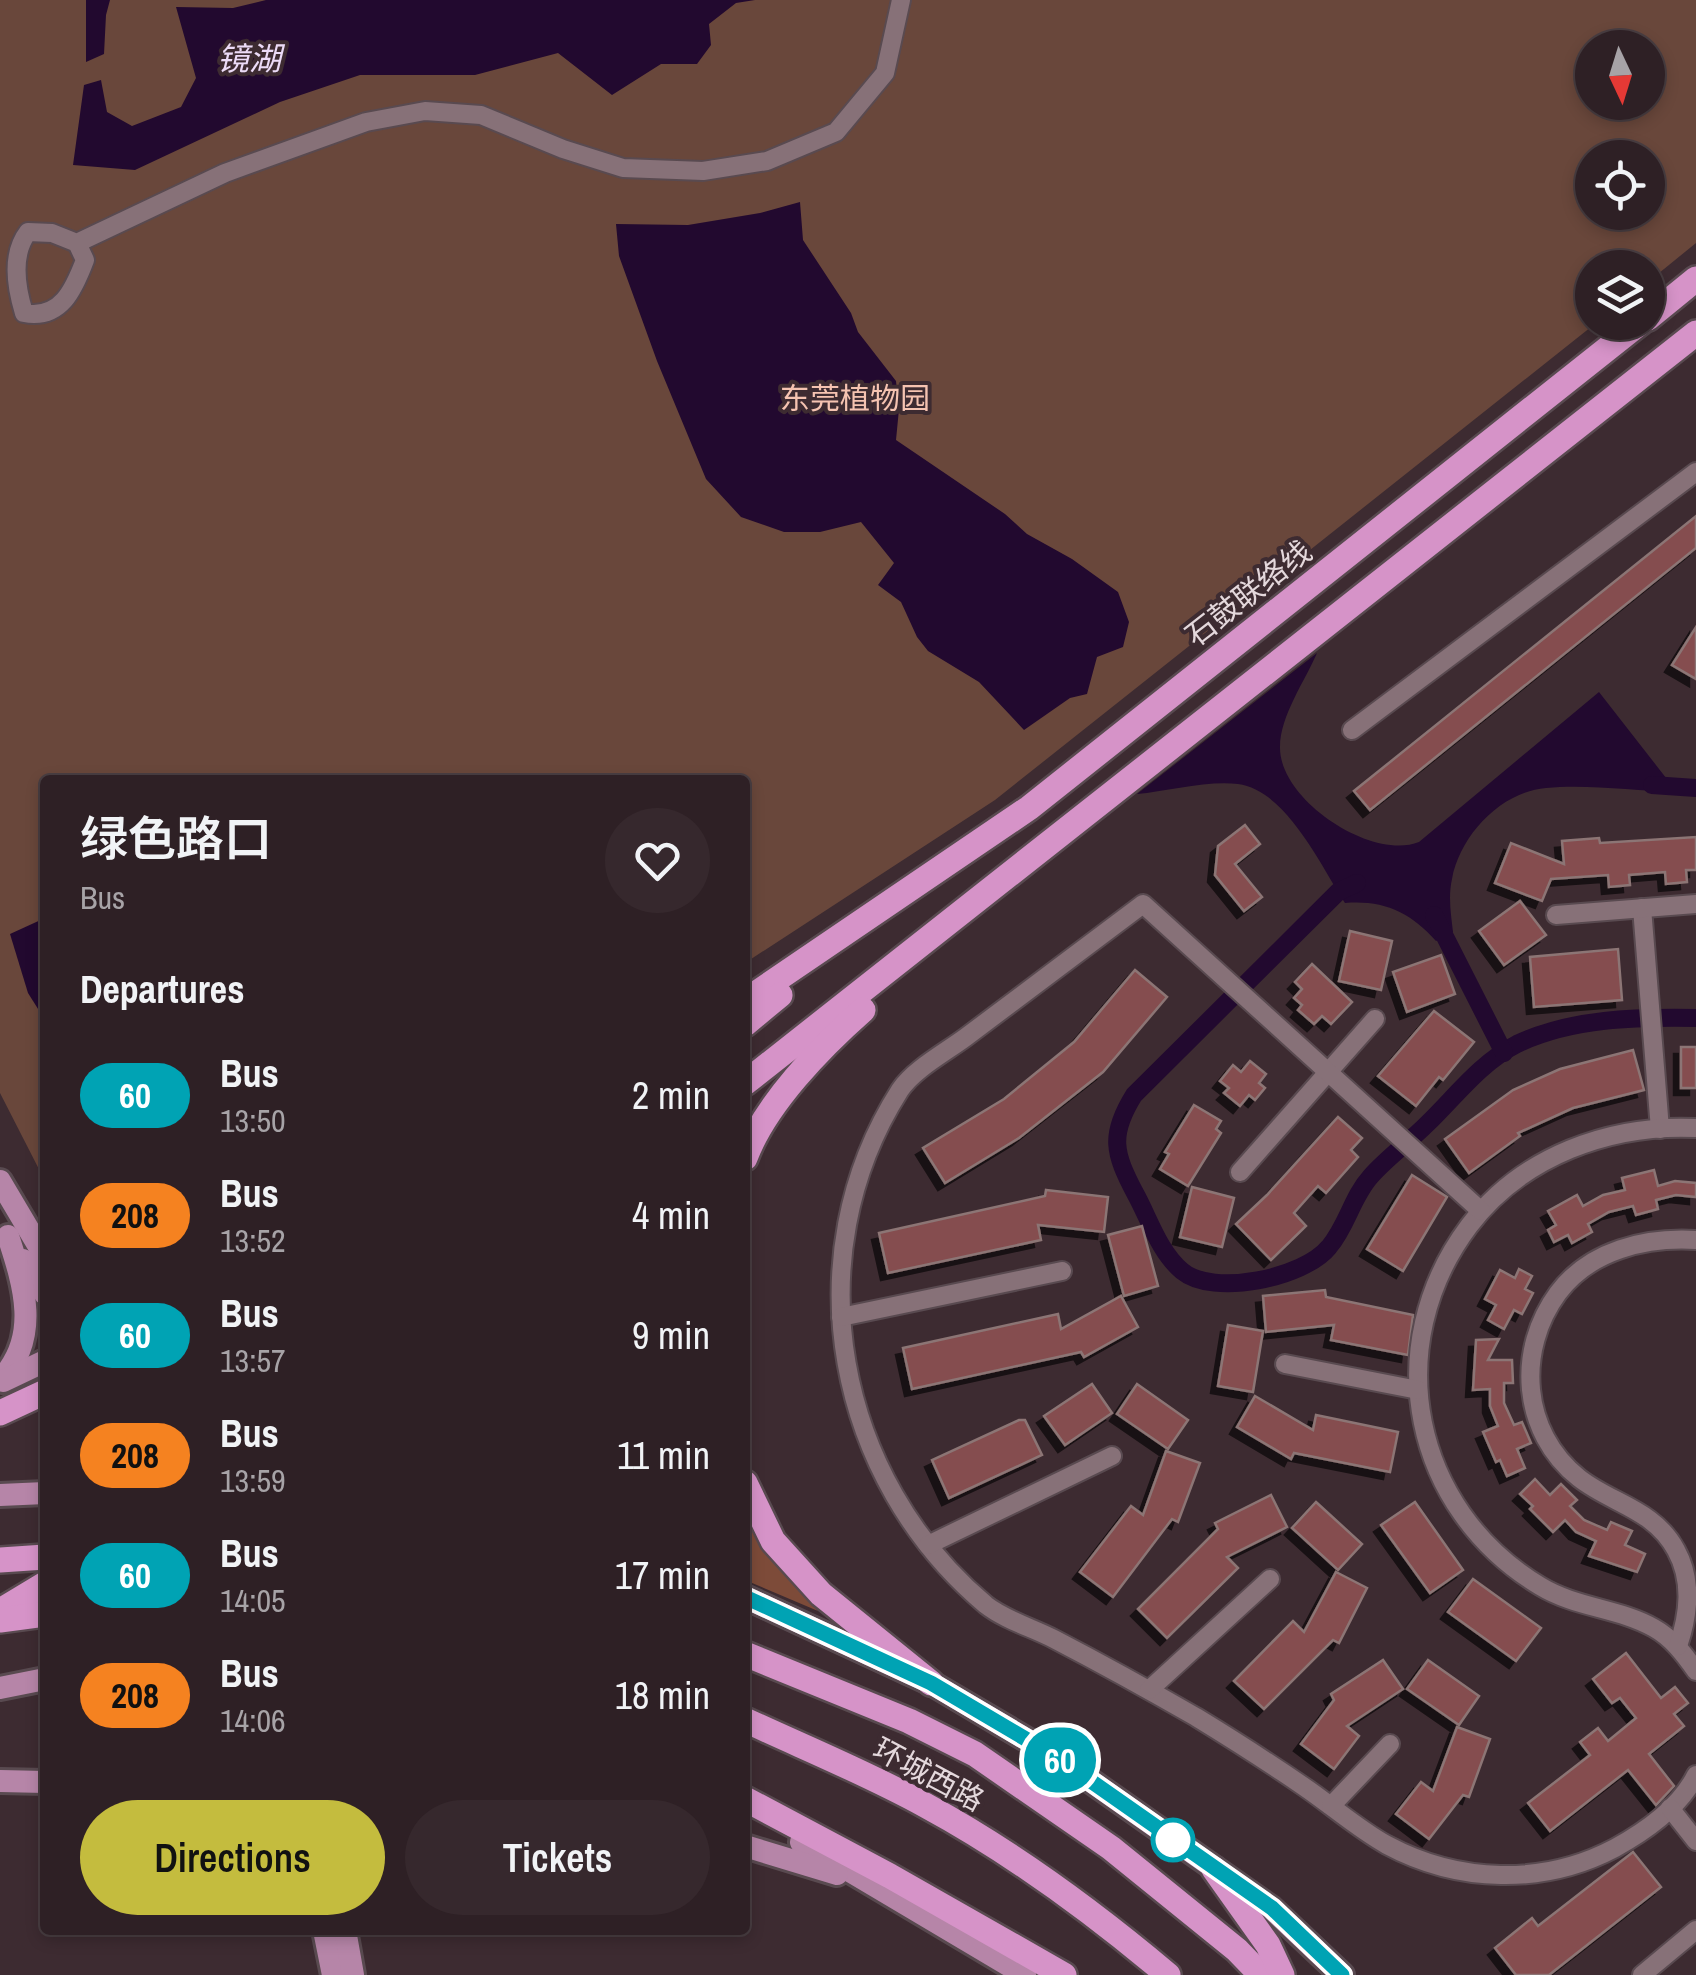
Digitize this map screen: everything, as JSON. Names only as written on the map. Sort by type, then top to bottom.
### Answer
[{"type":"highway","points":[[1665,304],[1696,279]]},
{"type":"highway","points":[[750,1078],[1696,333]]},
{"type":"highway","name":"石鼓联络线","points":[[889,906],[1029,808],[1618,340]]},
{"type":"highway","points":[[750,1150],[775,1107],[826,1044],[1024,866]]},
{"type":"highway","points":[[750,998],[889,906]]},
{"type":"highway","points":[[750,1020],[889,906]]},
{"type":"highway","points":[[0,1413],[40,1394]]},
{"type":"highway","points":[[750,1494],[773,1542],[821,1594],[931,1683]]},
{"type":"highway","points":[[0,1560],[40,1557]]},
{"type":"highway","points":[[0,1611],[40,1587]]},
{"type":"highway","points":[[0,1620],[40,1615]]},
{"type":"highway","name":"环城西路","points":[[750,1656],[909,1721],[975,1754],[1111,1848],[1238,1950],[1261,1975]]},
{"type":"highway","name":"环城西路","points":[[750,1722],[924,1804],[1100,1917],[1168,1975]]},
{"type":"highway","points":[[750,1802],[1064,1975]]},
{"type":"highway","points":[[1214,1869],[1268,1946],[1282,1975]]},
{"type":"main road","points":[[0,1181],[27,1302],[25,1334],[14,1366],[0,1381]]},
{"type":"main road","points":[[11,1228],[40,1242]]},
{"type":"main road","points":[[11,1228],[40,1253]]},
{"type":"main road","points":[[11,1228],[40,1284]]},
{"type":"main road","points":[[0,1381],[40,1363]]},
{"type":"main road","points":[[0,1495],[40,1494]]},
{"type":"main road","points":[[750,1599],[931,1683],[1058,1758],[1272,1908],[1342,1975]]},
{"type":"main road","points":[[0,1688],[40,1680]]},
{"type":"main road","points":[[0,1780],[40,1782]]},
{"type":"main road","points":[[750,1815],[889,1892],[1025,1975]]},
{"type":"main road","points":[[750,1848],[889,1892]]},
{"type":"main road","points":[[325,1935],[332,1975]]},
{"type":"main road","points":[[347,1935],[354,1975]]},
{"type":"street","points":[[77,243],[85,260],[66,301],[36,315],[24,312],[18,244],[28,232],[52,233],[77,243],[225,173],[366,122],[424,111],[481,116],[623,168],[703,171],[767,160],[836,132],[885,73],[901,0]]},
{"type":"street","points":[[1352,730],[1696,472]]},
{"type":"street","points":[[1481,1211],[1143,904],[903,1085],[875,1136],[855,1191],[844,1248],[841,1317],[845,1364],[859,1420],[881,1474],[911,1524],[948,1569],[990,1608],[1148,1690],[1250,1751],[1384,1844],[1424,1862],[1467,1873],[1511,1876],[1555,1871],[1597,1857],[1636,1836],[1670,1808],[1696,1775]]},
{"type":"street","points":[[1556,915],[1696,904]]},
{"type":"street","points":[[1642,908],[1660,1130]]},
{"type":"street","points":[[1240,1172],[1375,1019]]},
{"type":"street","points":[[1696,1128],[1591,1141],[1550,1158],[1513,1181],[1481,1211],[1454,1246],[1434,1285],[1422,1327],[1417,1370],[1420,1414],[1431,1457],[1450,1497],[1475,1533],[1506,1564],[1543,1588],[1583,1606],[1626,1616],[1654,1628],[1678,1646],[1696,1670]]},
{"type":"street","points":[[1678,1646],[1688,1598],[1685,1573],[1676,1550],[1642,1512],[1598,1491],[1561,1461],[1537,1419],[1529,1372],[1544,1315],[1564,1285],[1582,1269],[1624,1248],[1696,1240]]},
{"type":"street","points":[[841,1317],[1062,1271]]},
{"type":"street","points":[[1285,1364],[1418,1390]]},
{"type":"street","points":[[928,1545],[1112,1456]]},
{"type":"street","points":[[1148,1690],[1270,1579]]},
{"type":"street","points":[[1331,1806],[1390,1744]]},
{"type":"street","points":[[1670,1808],[1696,1840]]},
{"type":"street","points":[[1642,1975],[1696,1930]]},
{"type":"green space","name":"东莞植物园","points":[[0,0],[1696,0],[1696,243],[1665,268],[1665,250],[1575,250],[1575,340],[995,800],[750,960],[750,775],[40,775],[40,1171],[0,1093]]},
{"type":"shaded area","points":[[750,1526],[767,1555],[818,1611],[750,1582]]},
{"type":"water","points":[[86,0],[110,0],[104,54],[86,62]]},
{"type":"water","name":"镜湖","points":[[266,0],[755,0],[736,3],[709,24],[711,45],[697,64],[661,64],[612,95],[558,53],[475,75],[360,75],[280,102],[135,170],[73,165],[84,85],[101,80],[107,112],[132,126],[181,107],[196,78],[176,7],[233,8]]},
{"type":"water","points":[[800,202],[803,240],[851,313],[858,332],[896,381],[896,440],[1005,514],[1027,534],[1072,559],[1118,592],[1129,622],[1123,647],[1097,657],[1087,694],[1070,698],[1024,730],[979,682],[928,651],[917,637],[901,602],[878,585],[894,563],[861,522],[820,532],[784,532],[741,517],[706,479],[619,256],[616,224],[688,225]]},
{"type":"water","points":[[1317,653],[1284,723],[1280,747],[1284,767],[1311,805],[1332,822],[1377,843],[1399,846],[1419,842],[1599,692],[1677,792],[1546,788],[1529,791],[1498,807],[1473,832],[1456,863],[1450,906],[1453,932],[1436,941],[1416,922],[1395,910],[1345,903],[1287,815],[1255,789],[1215,783],[1137,794]]},
{"type":"water","points":[[40,920],[40,1012],[28,993],[10,934]]},
{"type":"building","points":[[1696,516],[1696,548],[1370,810],[1354,791]]},
{"type":"building","points":[[1696,627],[1696,679],[1672,665]]},
{"type":"building","points":[[1245,825],[1260,844],[1235,864],[1262,897],[1244,911],[1215,875],[1218,846]]},
{"type":"building","points":[[1696,837],[1696,870],[1686,870],[1687,882],[1666,884],[1665,872],[1629,875],[1630,885],[1609,887],[1608,875],[1551,879],[1542,901],[1495,883],[1511,843],[1564,864],[1562,841],[1599,838],[1600,843]]},
{"type":"building","points":[[1520,901],[1546,935],[1504,965],[1479,931]]},
{"type":"building","points":[[1350,931],[1392,941],[1381,990],[1339,981]]},
{"type":"building","points":[[1618,949],[1622,1000],[1534,1007],[1530,957]]},
{"type":"building","points":[[1441,955],[1455,994],[1407,1012],[1393,972]]},
{"type":"building","points":[[1312,964],[1352,1002],[1331,1024],[1322,1016],[1314,1024],[1298,1010],[1302,1005],[1294,998],[1302,989],[1295,982]]},
{"type":"building","points":[[1135,970],[1167,997],[1103,1072],[1019,1138],[945,1183],[923,1148],[1004,1099],[1074,1042]]},
{"type":"building","points":[[1434,1011],[1474,1042],[1416,1106],[1378,1076]]},
{"type":"building","points":[[1681,1047],[1696,1047],[1696,1088],[1681,1088]]},
{"type":"building","points":[[1633,1050],[1644,1090],[1573,1108],[1518,1133],[1520,1136],[1469,1173],[1445,1139],[1513,1090],[1560,1069]]},
{"type":"building","points":[[1250,1061],[1266,1074],[1259,1083],[1265,1088],[1255,1100],[1249,1095],[1240,1106],[1224,1093],[1229,1088],[1220,1081],[1233,1065],[1241,1072]]},
{"type":"building","points":[[1194,1105],[1221,1121],[1216,1129],[1221,1133],[1188,1186],[1160,1169],[1169,1154],[1165,1152]]},
{"type":"building","points":[[1338,1117],[1362,1138],[1351,1150],[1358,1157],[1326,1193],[1318,1186],[1294,1213],[1306,1226],[1271,1260],[1236,1224]]},
{"type":"building","points":[[1654,1170],[1658,1186],[1675,1181],[1696,1183],[1696,1197],[1676,1195],[1656,1200],[1658,1209],[1636,1215],[1633,1206],[1609,1212],[1588,1224],[1592,1232],[1572,1243],[1568,1235],[1554,1242],[1548,1230],[1556,1225],[1548,1211],[1577,1195],[1583,1206],[1603,1195],[1625,1190],[1622,1178]]},
{"type":"building","points":[[1412,1175],[1447,1197],[1403,1271],[1367,1249]]},
{"type":"building","points":[[1192,1187],[1234,1198],[1222,1247],[1180,1237]]},
{"type":"building","points":[[1046,1190],[1108,1197],[1104,1232],[1038,1225],[1041,1240],[888,1273],[879,1233],[1045,1196]]},
{"type":"building","points":[[1142,1226],[1158,1286],[1124,1296],[1108,1235]]},
{"type":"building","points":[[1519,1269],[1532,1276],[1525,1289],[1533,1293],[1522,1314],[1514,1310],[1504,1329],[1488,1320],[1496,1305],[1485,1299],[1500,1270],[1515,1278]]},
{"type":"building","points":[[1325,1290],[1326,1297],[1413,1315],[1408,1355],[1331,1340],[1334,1325],[1266,1332],[1263,1296]]},
{"type":"building","points":[[1121,1296],[1138,1327],[1084,1357],[1081,1352],[912,1389],[903,1348],[1058,1314],[1061,1329]]},
{"type":"building","points":[[1228,1325],[1263,1331],[1253,1392],[1218,1386]]},
{"type":"building","points":[[1499,1339],[1488,1360],[1512,1360],[1513,1383],[1504,1383],[1504,1403],[1514,1425],[1522,1422],[1531,1443],[1517,1449],[1525,1468],[1507,1476],[1483,1432],[1498,1426],[1490,1406],[1490,1389],[1473,1390],[1476,1340]]},
{"type":"building","points":[[1092,1384],[1112,1413],[1065,1445],[1044,1416]]},
{"type":"building","points":[[1137,1384],[1188,1420],[1168,1449],[1117,1414]]},
{"type":"building","points":[[1255,1396],[1313,1430],[1316,1415],[1398,1432],[1390,1472],[1294,1453],[1291,1459],[1237,1427]]},
{"type":"building","points":[[1025,1420],[1042,1455],[949,1498],[932,1460]]},
{"type":"building","points":[[1166,1451],[1200,1463],[1178,1522],[1172,1519],[1113,1597],[1080,1572],[1131,1506],[1143,1515]]},
{"type":"building","points":[[1535,1479],[1550,1495],[1561,1484],[1577,1500],[1570,1506],[1584,1520],[1607,1530],[1611,1522],[1632,1531],[1625,1545],[1645,1554],[1637,1572],[1589,1556],[1596,1541],[1576,1532],[1565,1520],[1553,1532],[1520,1494]]},
{"type":"building","points":[[1271,1495],[1287,1527],[1227,1557],[1238,1568],[1167,1638],[1138,1609],[1218,1529],[1215,1523]]},
{"type":"building","points":[[1316,1502],[1362,1544],[1338,1570],[1292,1528]]},
{"type":"building","points":[[1415,1502],[1463,1570],[1430,1593],[1381,1525]]},
{"type":"building","points":[[1336,1572],[1367,1588],[1339,1643],[1333,1640],[1264,1709],[1234,1681],[1293,1621],[1304,1632]]},
{"type":"building","points":[[1473,1579],[1541,1628],[1516,1661],[1448,1612]]},
{"type":"building","points":[[1626,1653],[1661,1698],[1675,1687],[1688,1703],[1674,1714],[1684,1726],[1649,1754],[1674,1786],[1656,1805],[1628,1770],[1550,1831],[1528,1803],[1590,1755],[1580,1742],[1598,1728],[1608,1741],[1636,1718],[1620,1698],[1612,1703],[1593,1679]]},
{"type":"building","points":[[1383,1660],[1403,1689],[1347,1726],[1359,1736],[1334,1769],[1301,1744],[1334,1700],[1331,1694]]},
{"type":"building","points":[[1428,1660],[1479,1696],[1459,1725],[1407,1689]]},
{"type":"building","points":[[1457,1727],[1490,1739],[1469,1797],[1463,1795],[1429,1839],[1396,1814],[1421,1782],[1433,1791]]},
{"type":"building","points":[[1633,1852],[1661,1887],[1549,1975],[1516,1975],[1495,1948],[1532,1918],[1538,1926]]},
{"type":"waterway","points":[[1652,785],[1696,788]]},
{"type":"waterway","points":[[1357,883],[1338,892],[1134,1095],[1126,1109],[1117,1144],[1128,1179],[1167,1254],[1182,1271],[1196,1279],[1215,1283],[1258,1280],[1280,1275],[1317,1258],[1335,1239],[1359,1193],[1384,1162],[1480,1070],[1517,1044],[1582,1024],[1696,1018]]},
{"type":"waterway","points":[[1434,915],[1504,1053]]},
{"type":"bus line","name":"60","points":[[750,1599],[931,1683],[1058,1758],[1272,1908],[1342,1975]]}]
